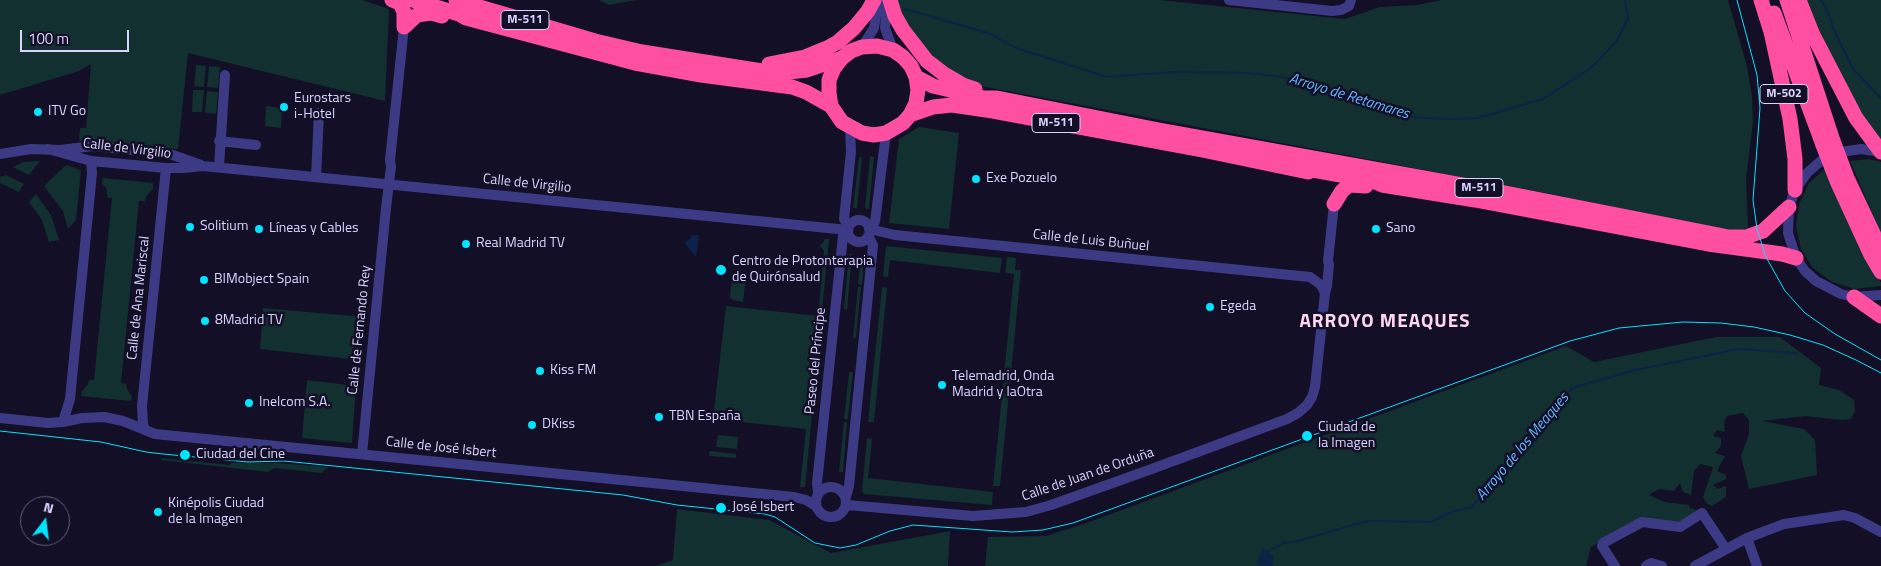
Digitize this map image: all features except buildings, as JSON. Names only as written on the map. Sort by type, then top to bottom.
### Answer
[{"type":"highway","points":[[392,0],[400,3],[404,12],[404,27]]},
{"type":"highway","name":"M-511","points":[[413,0],[459,14],[466,18],[635,63],[701,75],[792,87],[806,92],[831,106],[836,115],[850,128]]},
{"type":"highway","name":"M-511","points":[[456,0],[595,41],[642,52],[762,71],[789,72],[807,70],[842,58],[851,51],[862,47]]},
{"type":"highway","points":[[744,67],[786,62],[827,48],[854,28],[868,11],[874,0]]},
{"type":"highway","points":[[889,0],[903,30],[927,61],[963,85],[997,98]]},
{"type":"highway","name":"M-502","points":[[1761,0],[1771,32],[1790,119],[1795,159],[1795,190]]},
{"type":"highway","name":"M-502","points":[[1769,0],[1828,143],[1848,178],[1881,250]]},
{"type":"highway","name":"M-502","points":[[1787,0],[1837,181],[1881,272]]},
{"type":"highway","points":[[1799,0],[1813,35],[1856,118],[1881,152]]},
{"type":"highway","name":"M-511","points":[[404,27],[417,14],[431,13],[458,20],[466,18]]},
{"type":"highway","points":[[862,47],[878,46],[892,50],[903,57],[910,66],[916,77],[918,90],[916,103],[910,115]]},
{"type":"highway","points":[[831,106],[830,80],[834,68],[842,58]]},
{"type":"highway","name":"M-511","points":[[916,77],[933,86],[984,98],[997,98],[1730,237],[1746,237],[1763,231],[1789,207]]},
{"type":"highway","name":"M-511","points":[[886,133],[899,126],[910,115],[933,107],[952,105],[1202,150],[1308,172],[1313,170],[1365,179],[1382,185],[1512,206],[1708,244],[1782,254],[1796,258]]},
{"type":"highway","points":[[850,128],[862,133],[886,133]]},
{"type":"highway","points":[[1308,172],[1312,176],[1328,183],[1333,190],[1334,204]]},
{"type":"highway","points":[[1334,204],[1342,191],[1349,185],[1373,187],[1382,185]]},
{"type":"highway","points":[[1854,297],[1881,316]]},
{"type":"street","points":[[862,47],[874,28],[878,0]]},
{"type":"street","points":[[889,0],[885,28],[892,50]]},
{"type":"street","points":[[1229,0],[1332,11],[1341,10],[1349,6],[1351,0]]},
{"type":"street","name":"Calle de Fernando Rey","points":[[372,183],[384,174],[390,160],[404,27]]},
{"type":"street","points":[[219,167],[219,141],[225,75]]},
{"type":"street","points":[[316,177],[318,118]]},
{"type":"street","name":"Paseo del Príncipe","points":[[818,493],[817,483],[843,236],[848,230],[844,219],[851,152],[850,128]]},
{"type":"street","points":[[846,501],[842,491],[837,487],[830,486],[823,488],[818,493],[816,506],[820,513],[828,517],[836,516],[843,512],[846,501],[849,486],[873,244],[869,231],[862,221],[857,221],[848,230],[850,238],[855,242],[865,240],[869,231],[875,222],[886,133]]},
{"type":"street","points":[[219,141],[256,145]]},
{"type":"street","name":"Calle de Virgilio","points":[[0,154],[25,149],[72,149],[93,146],[170,154],[203,166]]},
{"type":"street","name":"Calle de Virgilio","points":[[48,149],[91,161],[166,168],[219,167],[848,230]]},
{"type":"street","name":"M-511","points":[[1881,152],[1861,149],[1841,152],[1822,160],[1807,173],[1795,190],[1789,207],[1788,233],[1796,258],[1805,271],[1816,281],[1829,289],[1854,297],[1881,295]]},
{"type":"street","name":"Calle de Fernando Rey","points":[[362,454],[386,208],[392,167],[390,160]]},
{"type":"street","points":[[63,422],[70,399],[92,173],[91,161]]},
{"type":"street","name":"Calle de Ana Mariscal","points":[[145,430],[142,406],[166,168]]},
{"type":"street","points":[[372,183],[382,194],[386,208]]},
{"type":"street","points":[[1325,293],[1328,279],[1328,260],[1334,204]]},
{"type":"street","name":"Calle de Luis Buñuel","points":[[869,231],[1310,277]]},
{"type":"street","points":[[1325,293],[1322,285],[1310,277],[1322,271],[1328,260]]},
{"type":"street","name":"Calle de Juan de Orduña","points":[[846,501],[973,516],[1026,512],[1051,505],[1287,419],[1298,413],[1307,405],[1312,397],[1315,387],[1325,293]]},
{"type":"street","name":"Calle de José Isbert","points":[[0,418],[48,423],[104,417],[123,421],[145,430],[165,435],[794,497],[806,500],[816,506]]},
{"type":"street","points":[[1616,566],[1602,546],[1603,543],[1642,522],[1680,527],[1702,513],[1726,549]]},
{"type":"street","points":[[1695,566],[1747,538],[1784,524],[1844,515],[1855,518],[1881,532]]},
{"type":"street","points":[[1747,538],[1757,566]]},
{"type":"street","points":[[1646,566],[1651,563],[1662,566]]},
{"type":"green space","points":[[0,0],[362,0],[389,9],[385,101],[188,53],[178,149],[79,141],[80,128],[86,128],[91,64],[79,71],[0,95]]},
{"type":"green space","points":[[599,0],[637,0],[609,5]]},
{"type":"green space","points":[[894,0],[1159,0],[1345,19],[1380,7],[1417,5],[1442,0],[1728,0],[1747,66],[1752,96],[1753,122],[1746,178],[1748,228],[1733,230],[1708,226],[1541,192],[975,85],[961,79],[915,42]]},
{"type":"green space","points":[[1807,0],[1881,0],[1881,139],[1877,138],[1844,88]]},
{"type":"green space","points":[[196,65],[206,66],[204,87],[194,86]]},
{"type":"green space","points":[[209,66],[220,67],[218,88],[207,87]]},
{"type":"green space","points":[[193,90],[204,90],[202,112],[192,112]]},
{"type":"green space","points":[[207,91],[218,92],[216,114],[205,113]]},
{"type":"green space","points":[[266,106],[282,108],[281,128],[265,126]]},
{"type":"green space","points":[[919,127],[959,133],[949,229],[889,223],[899,139]]},
{"type":"green space","points":[[870,156],[874,157],[869,209],[865,208]]},
{"type":"green space","points":[[859,157],[862,158],[857,208],[853,208]]},
{"type":"green space","points":[[1869,159],[1881,162],[1881,233],[1850,161]]},
{"type":"green space","points":[[40,161],[29,175],[13,167],[23,162]]},
{"type":"green space","points":[[66,165],[81,170],[76,220],[68,229],[63,211],[44,186]]},
{"type":"green space","points":[[1826,168],[1851,228],[1881,286],[1854,289],[1832,282],[1813,268],[1801,249],[1796,226],[1799,204],[1809,183]]},
{"type":"green space","points":[[6,175],[24,184],[19,192],[0,183],[0,177]]},
{"type":"green space","points":[[103,178],[153,183],[153,189],[146,196],[145,201],[139,201],[121,383],[126,384],[132,397],[131,401],[81,396],[89,380],[94,380],[112,198],[108,198],[106,188],[102,184]]},
{"type":"green space","points":[[36,194],[51,215],[59,240],[49,242],[42,220],[29,202]]},
{"type":"green space","points":[[824,239],[829,239],[805,487],[800,487],[806,429],[713,419],[726,306],[818,316],[824,251],[820,245],[824,242]]},
{"type":"green space","points":[[886,246],[1002,258],[1000,273],[890,260],[888,277],[883,276]]},
{"type":"green space","points":[[849,254],[852,254],[847,310],[844,309]]},
{"type":"green space","points":[[861,255],[864,255],[862,285],[858,284]]},
{"type":"green space","points":[[1007,257],[1016,258],[1015,270],[1021,270],[1000,486],[993,486],[1014,274],[1005,273]]},
{"type":"green space","points":[[732,276],[746,277],[743,302],[730,298]]},
{"type":"green space","points":[[858,287],[861,287],[856,338],[853,338]]},
{"type":"green space","points":[[882,287],[887,288],[874,422],[868,422]]},
{"type":"green space","points":[[263,308],[363,317],[359,360],[260,349]]},
{"type":"green space","points":[[1716,337],[1780,337],[1821,368],[1819,385],[1839,390],[1854,400],[1855,411],[1851,419],[1841,420],[1805,416],[1762,421],[1804,429],[1815,440],[1817,475],[1749,489],[1741,456],[1749,434],[1749,420],[1743,413],[1727,416],[1724,422],[1725,432],[1717,430],[1713,436],[1721,438],[1721,446],[1715,453],[1725,456],[1717,471],[1726,475],[1726,479],[1713,485],[1718,489],[1726,486],[1726,497],[1712,506],[1707,504],[1703,497],[1713,467],[1700,464],[1694,471],[1691,495],[1683,492],[1680,483],[1674,491],[1659,489],[1649,495],[1665,502],[1689,505],[1690,508],[1700,511],[1680,522],[1643,519],[1591,547],[1586,566],[985,566],[988,537],[1045,536],[1081,525],[1566,346],[1594,362]]},
{"type":"green space","points":[[849,372],[853,372],[848,419],[844,419]]},
{"type":"green space","points":[[307,380],[356,386],[352,443],[302,438]]},
{"type":"green space","points":[[844,422],[847,422],[843,472],[839,472]]},
{"type":"green space","points":[[718,435],[738,437],[737,449],[716,447]]},
{"type":"green space","points":[[867,438],[872,439],[868,478],[993,492],[992,505],[864,494],[862,491]]},
{"type":"green space","points":[[710,451],[736,454],[736,458],[709,456]]},
{"type":"green space","points":[[161,458],[230,465],[231,463],[277,463],[328,467],[321,473],[275,468],[268,472],[161,460]]},
{"type":"green space","points":[[677,509],[769,520],[831,553],[950,531],[948,566],[655,566],[673,560]]},
{"type":"water","points":[[691,235],[699,235],[696,257],[684,243],[691,238]]},
{"type":"water","points":[[1262,548],[1274,556],[1272,566],[1257,565]]},
{"type":"waterway","name":"Arroyo de Retamares","points":[[905,9],[991,34],[1016,48],[1107,77],[1175,72],[1248,73],[1298,79],[1332,94],[1384,106],[1412,117],[1450,119],[1478,118],[1543,99],[1592,67],[1617,41],[1628,18],[1625,0]]},
{"type":"waterway","name":"Arroyo de Retamares","points":[[1821,0],[1853,69],[1881,98]]},
{"type":"waterway","name":"Arroyo de los Meaques","points":[[1267,552],[1283,543],[1298,541],[1367,521],[1431,522],[1454,511],[1472,507],[1572,388],[1635,370],[1739,349],[1797,353]]},
{"type":"tram line","points":[[1737,0],[1757,75],[1760,108],[1753,200],[1757,229],[1766,257],[1785,291],[1805,313],[1835,334],[1881,360]]},
{"type":"tram line","points":[[0,431],[101,442],[163,454],[248,462],[284,461],[623,495],[677,505],[765,514],[775,517],[815,543],[840,548],[856,545],[890,531],[913,525],[1012,532],[1043,530],[1073,523],[1570,341],[1619,328],[1683,322],[1721,323],[1754,327],[1823,345],[1881,373]]},
{"type":"place","name":"Eurostars i-Hotel","points":[[284,107]]},
{"type":"place","name":"ITV Go","points":[[38,112]]},
{"type":"place","name":"Exe Pozuelo","points":[[976,179]]},
{"type":"place","name":"Solitium","points":[[190,227]]},
{"type":"place","name":"Líneas y Cables","points":[[259,229]]},
{"type":"place","name":"Sano","points":[[1376,229]]},
{"type":"place","name":"Real Madrid TV","points":[[466,244]]},
{"type":"place","name":"Centro de Protonterapia de Quirónsalud","points":[[721,270]]},
{"type":"place","name":"BIMobject Spain","points":[[204,280]]},
{"type":"place","name":"Egeda","points":[[1210,307]]},
{"type":"place","name":"8Madrid TV","points":[[205,321]]},
{"type":"place","name":"Kiss FM","points":[[540,371]]},
{"type":"place","name":"Telemadrid, Onda Madrid y laOtra","points":[[942,385]]},
{"type":"place","name":"Inelcom S.A.","points":[[249,403]]},
{"type":"place","name":"TBN España","points":[[659,417]]},
{"type":"place","name":"DKiss","points":[[532,425]]},
{"type":"place","name":"Ciudad de la Imagen","points":[[1307,436]]},
{"type":"place","name":"Ciudad del Cine","points":[[185,455]]},
{"type":"place","name":"José Isbert","points":[[721,508]]},
{"type":"place","name":"Kinépolis Ciudad de la Imagen","points":[[158,512]]},
{"type":"district","name":"ARROYO MEAQUES","points":[[1385,322]]}]
